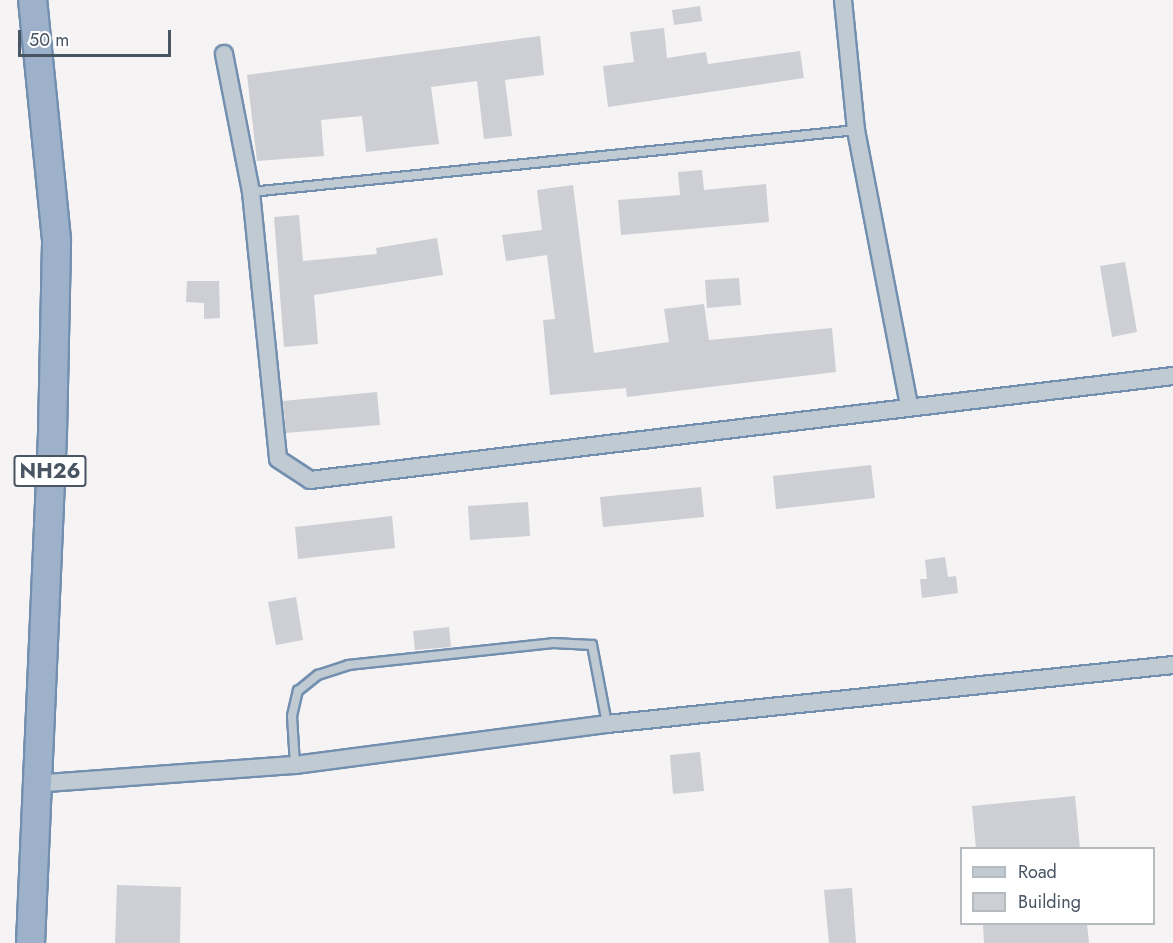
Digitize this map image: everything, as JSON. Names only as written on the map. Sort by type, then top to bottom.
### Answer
[{"type":"highway","name":"NH26","points":[[30,943],[34,784],[52,434],[56,239],[32,0]]},
{"type":"street","points":[[843,0],[856,130],[909,405]]},
{"type":"street","points":[[224,54],[251,192],[278,459],[310,480],[909,405],[1173,376]]},
{"type":"street","points":[[34,784],[296,765],[607,724],[1173,665]]},
{"type":"lane","points":[[251,192],[856,130]]},
{"type":"lane","points":[[296,765],[292,716],[298,691],[318,675],[348,665],[553,643],[592,645],[607,724]]},
{"type":"building","points":[[700,6],[702,21],[674,25],[672,10]]},
{"type":"building","points":[[664,28],[667,58],[706,52],[708,64],[800,51],[804,78],[608,107],[603,66],[634,62],[630,32]]},
{"type":"building","points":[[540,36],[544,75],[505,80],[512,136],[484,139],[477,81],[431,87],[439,144],[366,152],[362,116],[321,120],[324,156],[257,161],[247,75]]},
{"type":"building","points":[[702,170],[704,190],[766,184],[769,222],[621,235],[618,200],[680,195],[678,172]]},
{"type":"building","points":[[573,185],[594,353],[669,342],[664,309],[704,304],[709,340],[832,328],[836,372],[627,397],[626,388],[550,395],[543,320],[555,319],[547,255],[506,261],[502,235],[542,230],[537,190]]},
{"type":"building","points":[[299,215],[303,261],[377,254],[376,248],[437,238],[443,275],[314,295],[318,344],[284,347],[274,217]]},
{"type":"building","points":[[1125,262],[1137,332],[1112,337],[1100,266]]},
{"type":"building","points":[[739,278],[741,305],[707,308],[705,280]]},
{"type":"building","points":[[187,281],[219,281],[220,318],[204,319],[204,303],[186,302]]},
{"type":"building","points":[[377,392],[380,425],[286,433],[283,401]]},
{"type":"building","points":[[871,465],[875,498],[776,509],[773,476]]},
{"type":"building","points":[[701,487],[704,517],[603,527],[600,497]]},
{"type":"building","points":[[528,502],[530,536],[470,540],[468,506]]},
{"type":"building","points":[[392,516],[395,548],[298,559],[295,527]]},
{"type":"building","points":[[945,557],[948,577],[956,576],[958,593],[922,598],[920,579],[927,579],[925,560]]},
{"type":"building","points":[[296,597],[303,640],[276,645],[268,602]]},
{"type":"building","points":[[449,627],[451,647],[415,650],[413,631]]},
{"type":"building","points":[[700,752],[704,791],[673,794],[670,755]]},
{"type":"building","points":[[1075,796],[1080,847],[976,847],[972,806]]},
{"type":"building","points":[[117,885],[181,887],[180,943],[115,943]]},
{"type":"building","points":[[852,888],[856,943],[829,943],[824,890]]},
{"type":"building","points":[[983,925],[1087,925],[1089,943],[984,943]]}]
